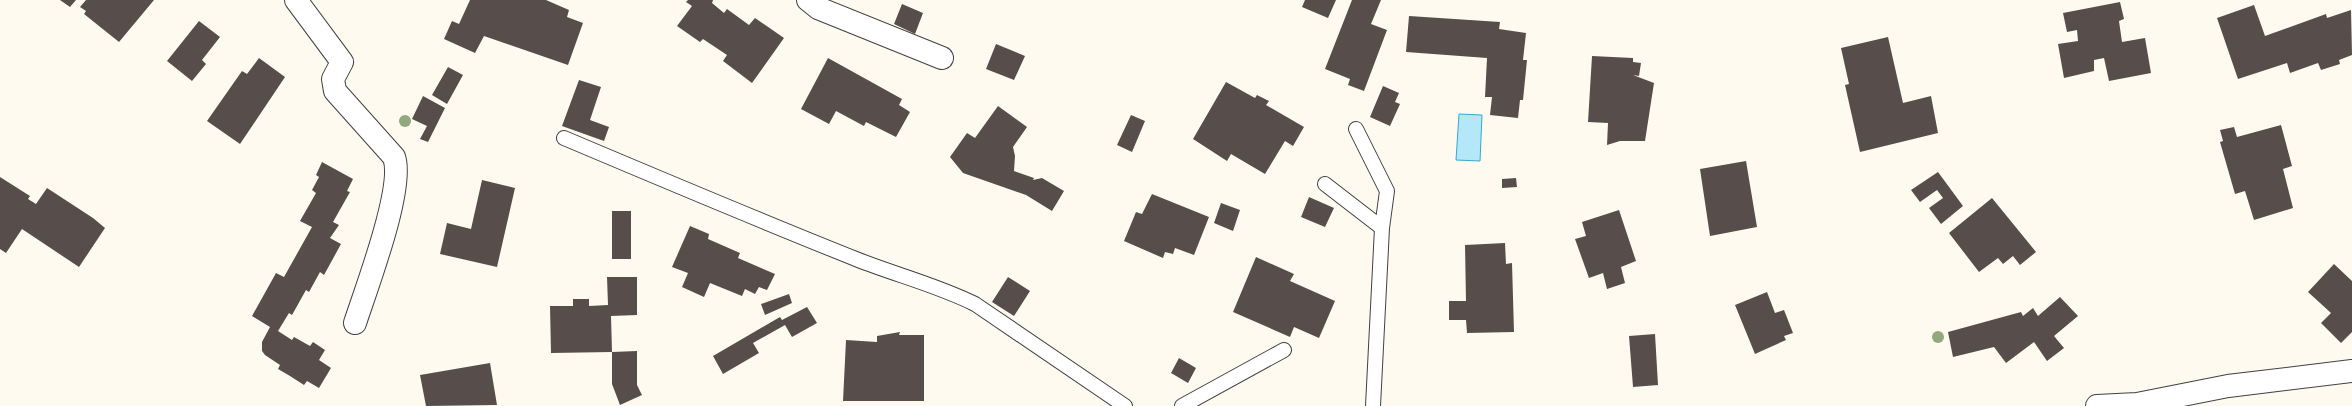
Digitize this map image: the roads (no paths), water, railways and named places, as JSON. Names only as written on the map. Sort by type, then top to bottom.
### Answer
[{"type":"street","points":[[296,0],[342,62],[333,79],[335,90],[394,156],[398,166],[386,226],[355,323]]},
{"type":"street","points":[[808,0],[818,8],[942,58]]},
{"type":"street","points":[[2097,406],[2138,405],[2228,386],[2352,371]]},
{"type":"lane","points":[[1356,129],[1387,191],[1382,228],[1373,406]]},
{"type":"lane","points":[[564,138],[860,261],[952,292],[976,304],[1125,406]]},
{"type":"lane","points":[[1325,184],[1382,228]]},
{"type":"lane","points":[[1182,406],[1284,350]]},
{"type":"water","points":[[1459,114],[1482,115],[1480,161],[1456,160]]}]
